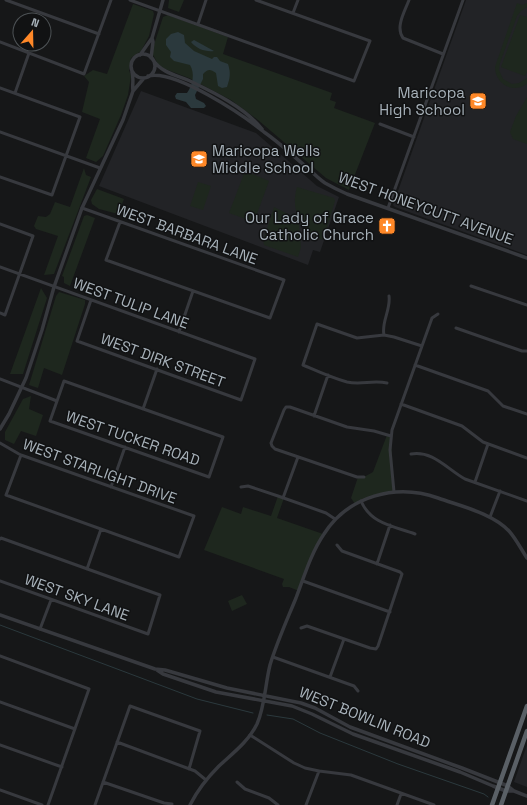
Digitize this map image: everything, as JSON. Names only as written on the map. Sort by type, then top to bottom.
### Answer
[{"type":"highway","points":[[492,805],[527,706]]},
{"type":"highway","points":[[501,805],[527,731]]},
{"type":"street","points":[[6,0],[99,34]]},
{"type":"street","points":[[0,42],[84,74],[111,0]]},
{"type":"street","points":[[130,0],[354,81],[370,41],[256,0]]},
{"type":"street","points":[[140,55],[152,38],[163,0]]},
{"type":"street","points":[[198,24],[206,0]]},
{"type":"street","points":[[293,13],[298,0]]},
{"type":"street","points":[[409,0],[399,31],[403,38],[444,54]]},
{"type":"street","points":[[388,208],[463,0]]},
{"type":"street","points":[[0,429],[9,414],[33,358],[54,287],[82,208],[123,120],[133,91],[144,78],[153,71],[152,38]]},
{"type":"street","points":[[15,93],[29,53]]},
{"type":"street","points":[[133,91],[132,87],[134,79],[131,65],[132,61],[134,58],[144,54],[152,59]]},
{"type":"street","name":"WEST HONEYCUTT AVENUE","points":[[152,59],[162,70],[189,81],[264,131],[324,183],[347,194],[527,258]]},
{"type":"street","points":[[132,72],[137,76],[144,78]]},
{"type":"street","name":"WEST HONEYCUTT AVENUE","points":[[148,76],[161,75],[202,90]]},
{"type":"street","points":[[0,88],[80,117],[52,195],[0,177]]},
{"type":"street","points":[[380,124],[414,137]]},
{"type":"street","points":[[0,132],[100,168]]},
{"type":"street","name":"WEST BARBARA LANE","points":[[82,208],[284,280],[270,318],[193,291]]},
{"type":"street","points":[[120,222],[106,260],[193,291],[179,332]]},
{"type":"street","points":[[0,224],[33,236],[5,315],[0,313]]},
{"type":"street","name":"WEST TULIP LANE","points":[[0,267],[255,359],[241,400]]},
{"type":"street","points":[[471,286],[527,305]]},
{"type":"street","points":[[384,335],[383,326],[390,303],[390,296]]},
{"type":"street","name":"WEST DIRK STREET","points":[[91,300],[77,341],[241,400]]},
{"type":"street","points":[[394,492],[390,450],[391,436],[432,318],[438,314]]},
{"type":"street","points":[[388,383],[378,381],[359,383],[347,382],[303,365],[317,324],[357,338],[384,335],[422,346]]},
{"type":"street","points":[[456,328],[522,351],[527,351]]},
{"type":"street","points":[[415,366],[488,391],[503,406],[527,414]]},
{"type":"street","points":[[0,379],[57,401],[64,381],[143,409],[157,369]]},
{"type":"street","points":[[314,416],[328,375]]},
{"type":"street","name":"WEST TUCKER ROAD","points":[[57,401],[50,420],[209,477],[223,437],[143,409]]},
{"type":"street","points":[[401,404],[462,426],[483,442],[527,458]]},
{"type":"street","points":[[364,477],[357,477],[272,446],[286,407],[290,407],[347,427],[374,431],[391,436]]},
{"type":"street","name":"WEST STARLIGHT DRIVE","points":[[0,443],[21,455],[194,516],[179,557],[101,529]]},
{"type":"street","points":[[475,482],[488,444]]},
{"type":"street","points":[[111,487],[125,447]]},
{"type":"street","points":[[410,454],[416,453],[438,460],[457,474],[527,501]]},
{"type":"street","points":[[0,539],[88,569],[101,529],[6,495],[21,455]]},
{"type":"street","points":[[283,498],[298,456]]},
{"type":"street","points":[[241,486],[248,486],[326,513],[335,519]]},
{"type":"street","points":[[490,518],[500,491]]},
{"type":"street","points":[[190,805],[206,780],[240,748],[250,735],[260,716],[270,666],[303,581],[320,540],[335,519],[342,513],[361,501],[383,494],[394,492],[422,493],[490,518],[508,530],[515,538],[527,558]]},
{"type":"street","points":[[361,501],[370,516],[376,520],[415,534]]},
{"type":"street","points":[[377,564],[390,525]]},
{"type":"street","points":[[301,628],[307,626],[370,648],[376,649],[378,646],[402,574],[342,551],[337,545]]},
{"type":"street","name":"WEST SKY LANE","points":[[0,581],[148,634],[160,595],[88,569]]},
{"type":"street","points":[[303,581],[390,612]]},
{"type":"street","points":[[40,629],[51,600]]},
{"type":"street","name":"WEST BOWLIN ROAD","points":[[0,614],[156,669],[165,670],[221,686],[287,699],[315,708],[350,727],[462,768],[499,785]]},
{"type":"street","points":[[330,677],[344,639]]},
{"type":"street","points":[[0,656],[89,688],[48,805]]},
{"type":"street","points":[[273,657],[354,686],[358,691]]},
{"type":"street","name":"WEST BOWLIN ROAD","points":[[156,669],[163,674],[208,690],[285,704],[298,708],[353,734],[514,790],[527,796]]},
{"type":"street","points":[[0,702],[75,729]]},
{"type":"street","points":[[95,805],[130,706],[200,731],[189,769]]},
{"type":"street","points":[[250,735],[300,765],[319,771],[346,774],[434,805]]},
{"type":"street","points":[[117,742],[195,771],[206,780]]},
{"type":"street","points":[[0,745],[62,767]]},
{"type":"street","points":[[306,805],[319,771]]},
{"type":"street","points":[[103,782],[164,803],[172,804]]},
{"type":"street","points":[[237,782],[245,789],[269,798],[278,805]]},
{"type":"street","points":[[0,790],[42,805]]},
{"type":"street","points":[[397,805],[401,794]]},
{"type":"shaded area","points":[[169,0],[184,0],[179,12],[168,8]]},
{"type":"shaded area","name":"Maricopa High School","points":[[466,0],[527,0],[527,255],[393,205]]},
{"type":"shaded area","points":[[517,3],[522,5],[527,3],[527,7],[517,16],[500,63],[499,70],[503,79],[512,84],[519,83],[527,78],[527,84],[516,88],[506,86],[501,82],[496,73],[495,67]]},
{"type":"shaded area","points":[[133,4],[153,11],[154,14],[149,36],[141,51],[131,58],[129,70],[131,76],[128,95],[103,156],[96,162],[86,158],[100,119],[82,112],[89,82],[84,76],[93,70],[107,74]]},
{"type":"shaded area","points":[[168,15],[228,37],[223,54],[332,93],[330,100],[336,102],[334,108],[375,123],[349,190],[326,178],[258,120],[231,100],[189,78],[165,69],[158,64],[153,55],[153,48],[163,17]]},
{"type":"shaded area","points":[[520,15],[527,17],[527,72],[525,76],[501,67]]},
{"type":"shaded area","points":[[178,32],[184,35],[185,43],[194,51],[212,59],[217,57],[220,61],[228,64],[230,76],[227,87],[222,88],[218,86],[216,73],[211,70],[206,71],[203,74],[203,79],[195,95],[196,99],[204,103],[206,106],[204,108],[191,108],[186,102],[176,99],[175,96],[177,93],[187,93],[192,83],[193,75],[190,65],[174,61],[170,57],[171,52],[166,45],[166,39],[171,34]]},
{"type":"shaded area","points":[[194,40],[214,51],[207,51],[199,48],[191,42]]},
{"type":"shaded area","name":"Maricopa Wells Middle School","points":[[141,91],[256,133],[317,186],[339,197],[320,252],[313,250],[308,265],[99,186]]},
{"type":"shaded area","points":[[527,97],[527,144],[513,139],[510,132],[516,116]]},
{"type":"shaded area","points":[[84,168],[86,175],[91,177],[54,274],[44,275],[58,236],[36,229],[34,226],[38,216],[46,217],[50,214],[55,202],[70,207]]},
{"type":"shaded area","points":[[245,171],[269,181],[254,222],[229,213]]},
{"type":"shaded area","points":[[198,182],[211,186],[203,210],[190,206]]},
{"type":"shaded area","points":[[297,187],[334,198],[335,201],[323,240],[309,231],[299,219],[295,204]]},
{"type":"shaded area","points":[[97,189],[124,199],[118,214],[99,209],[92,204],[91,200]]},
{"type":"shaded area","points":[[274,207],[288,214],[299,224],[301,247],[298,257],[264,245],[263,240]]},
{"type":"shaded area","points":[[87,215],[95,218],[70,286],[64,283],[64,277],[62,276],[84,216]]},
{"type":"shaded area","points":[[41,288],[47,298],[23,374],[10,374]]},
{"type":"shaded area","points":[[59,292],[85,300],[85,304],[62,375],[44,368],[38,388],[29,385],[56,296]]},
{"type":"shaded area","points":[[31,396],[29,409],[43,415],[36,436],[21,431],[14,444],[5,440],[5,432],[23,399]]},
{"type":"shaded area","points":[[387,435],[391,436],[394,492],[383,494],[355,504],[351,498],[358,477],[364,477],[373,472]]},
{"type":"shaded area","points":[[278,496],[284,498],[277,518],[323,534],[299,591],[289,587],[283,587],[282,584],[284,579],[204,550],[222,507],[241,514],[243,507],[271,516]]},
{"type":"shaded area","points":[[242,595],[247,604],[232,611],[228,601]]},
{"type":"shaded area","points":[[527,745],[527,787],[514,782]]},
{"type":"waterway","points":[[0,625],[197,699],[253,713]]},
{"type":"waterway","points":[[267,715],[293,719],[320,733],[398,764],[484,794],[488,797]]},
{"type":"place","name":"Maricopa High School","points":[[478,101]]},
{"type":"place","name":"Maricopa Wells Middle School","points":[[199,159]]},
{"type":"place","name":"Our Lady of Grace Catholic Church","points":[[387,226]]}]
